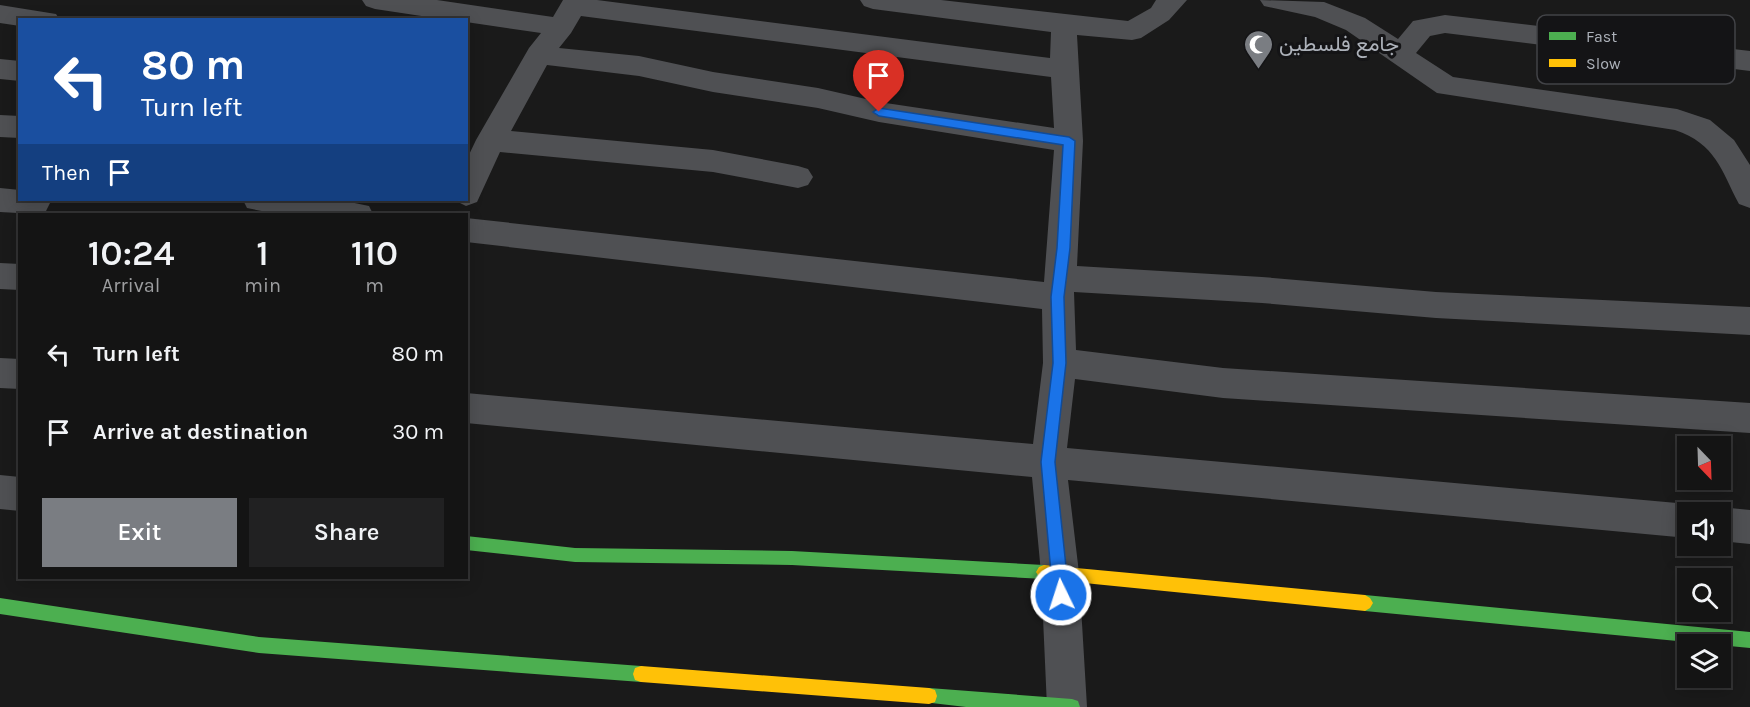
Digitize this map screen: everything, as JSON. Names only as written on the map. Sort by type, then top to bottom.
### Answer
[{"type":"street","points":[[375,0],[571,11],[1064,69]]},
{"type":"street","points":[[873,0],[1017,9],[1064,25],[1132,30],[1160,14],[1168,3],[1174,0]]},
{"type":"street","points":[[1273,0],[1313,7],[1342,17],[1401,53],[1425,74],[1447,86],[1677,120],[1702,128],[1718,142],[1733,163],[1750,196]]},
{"type":"street","points":[[468,190],[490,140],[539,55],[571,11]]},
{"type":"street","points":[[0,14],[31,18]]},
{"type":"street","points":[[1401,53],[1422,28],[1445,24],[1537,35]]},
{"type":"street","points":[[0,606],[259,645],[1069,707],[1060,573],[1048,462],[1060,363],[1058,287],[1064,248],[1069,141],[1064,69],[1064,25]]},
{"type":"street","points":[[539,55],[639,66],[713,82],[818,98],[879,112],[1069,141]]},
{"type":"street","points":[[1735,59],[1750,61]]},
{"type":"street","points":[[0,69],[18,71]]},
{"type":"street","points":[[0,126],[18,127]]},
{"type":"street","points":[[490,140],[713,161],[798,177]]},
{"type":"street","points":[[0,200],[35,203]]},
{"type":"street","points":[[265,201],[351,213]]},
{"type":"street","points":[[468,230],[1058,287],[1262,290],[1436,305],[1750,321]]},
{"type":"street","points":[[0,276],[18,277]]},
{"type":"street","points":[[1060,363],[1223,383],[1534,406],[1750,418]]},
{"type":"street","points":[[0,373],[18,374]]},
{"type":"street","points":[[468,408],[1677,520]]},
{"type":"street","points":[[0,492],[18,494]]},
{"type":"street","points":[[1731,525],[1750,527]]},
{"type":"street","points":[[468,543],[575,555],[792,558],[1060,573],[1750,640]]},
{"type":"traffic: fast","points":[[468,543],[575,555],[792,558],[1044,572]]},
{"type":"traffic: fast","points":[[1365,603],[1750,640]]},
{"type":"traffic: fast","points":[[0,606],[259,645],[641,674]]},
{"type":"traffic: fast","points":[[929,696],[1072,707]]},
{"type":"traffic: slow","points":[[1044,572],[1365,603]]},
{"type":"traffic: slow","points":[[641,674],[929,696]]},
{"type":"place","name":"جامع فلسطين","points":[[1258,70]]},
{"type":"route","points":[[879,112],[1069,141],[1064,248],[1058,297],[1060,363],[1048,462],[1061,595]]}]
